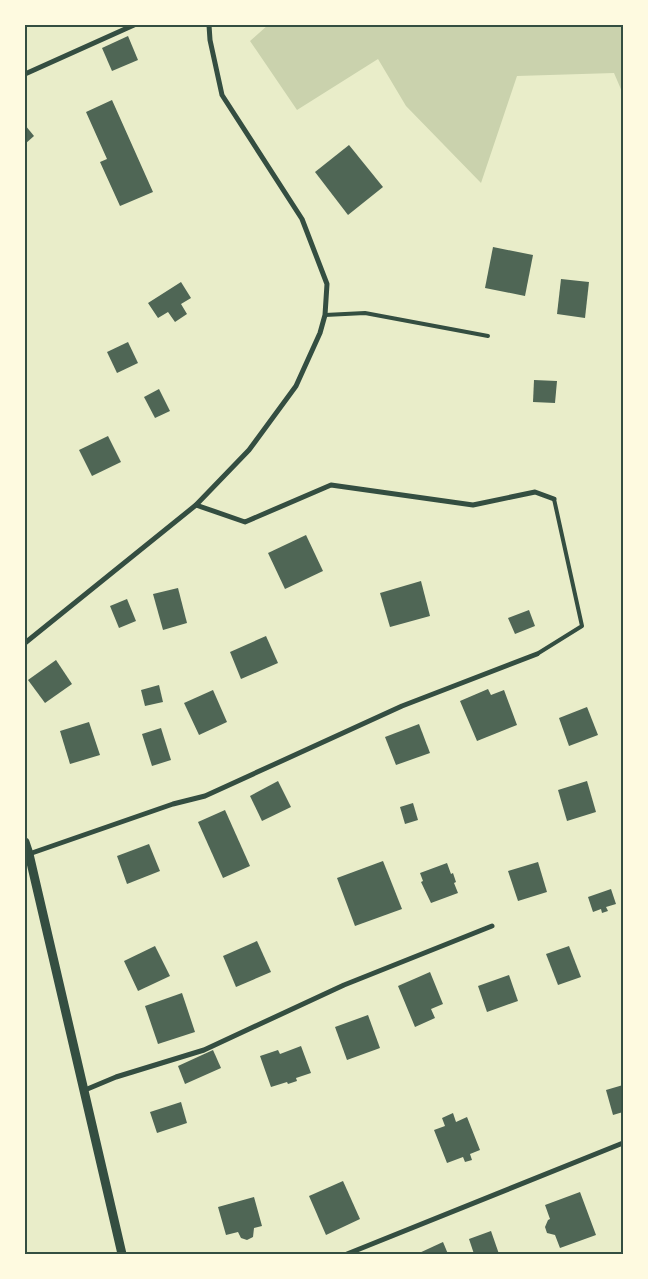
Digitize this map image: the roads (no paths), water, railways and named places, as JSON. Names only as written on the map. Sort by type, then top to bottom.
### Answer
[{"type":"street","points":[[25,74],[134,25]]},
{"type":"street","points":[[25,643],[196,505],[249,450],[296,386],[320,334],[325,315],[327,284],[302,219],[222,95],[208,25]]},
{"type":"street","points":[[196,505],[244,522],[330,485],[473,505],[535,492],[554,499]]},
{"type":"street","points":[[29,854],[173,804],[205,796],[402,706],[537,654]]},
{"type":"street","points":[[25,842],[85,1090],[122,1254]]},
{"type":"street","points":[[85,1090],[116,1077],[204,1050],[344,985],[492,926]]},
{"type":"street","points":[[348,1254],[623,1143]]},
{"type":"lane","points":[[325,315],[365,313],[488,336]]},
{"type":"lane","points":[[537,654],[582,626],[554,499]]}]
